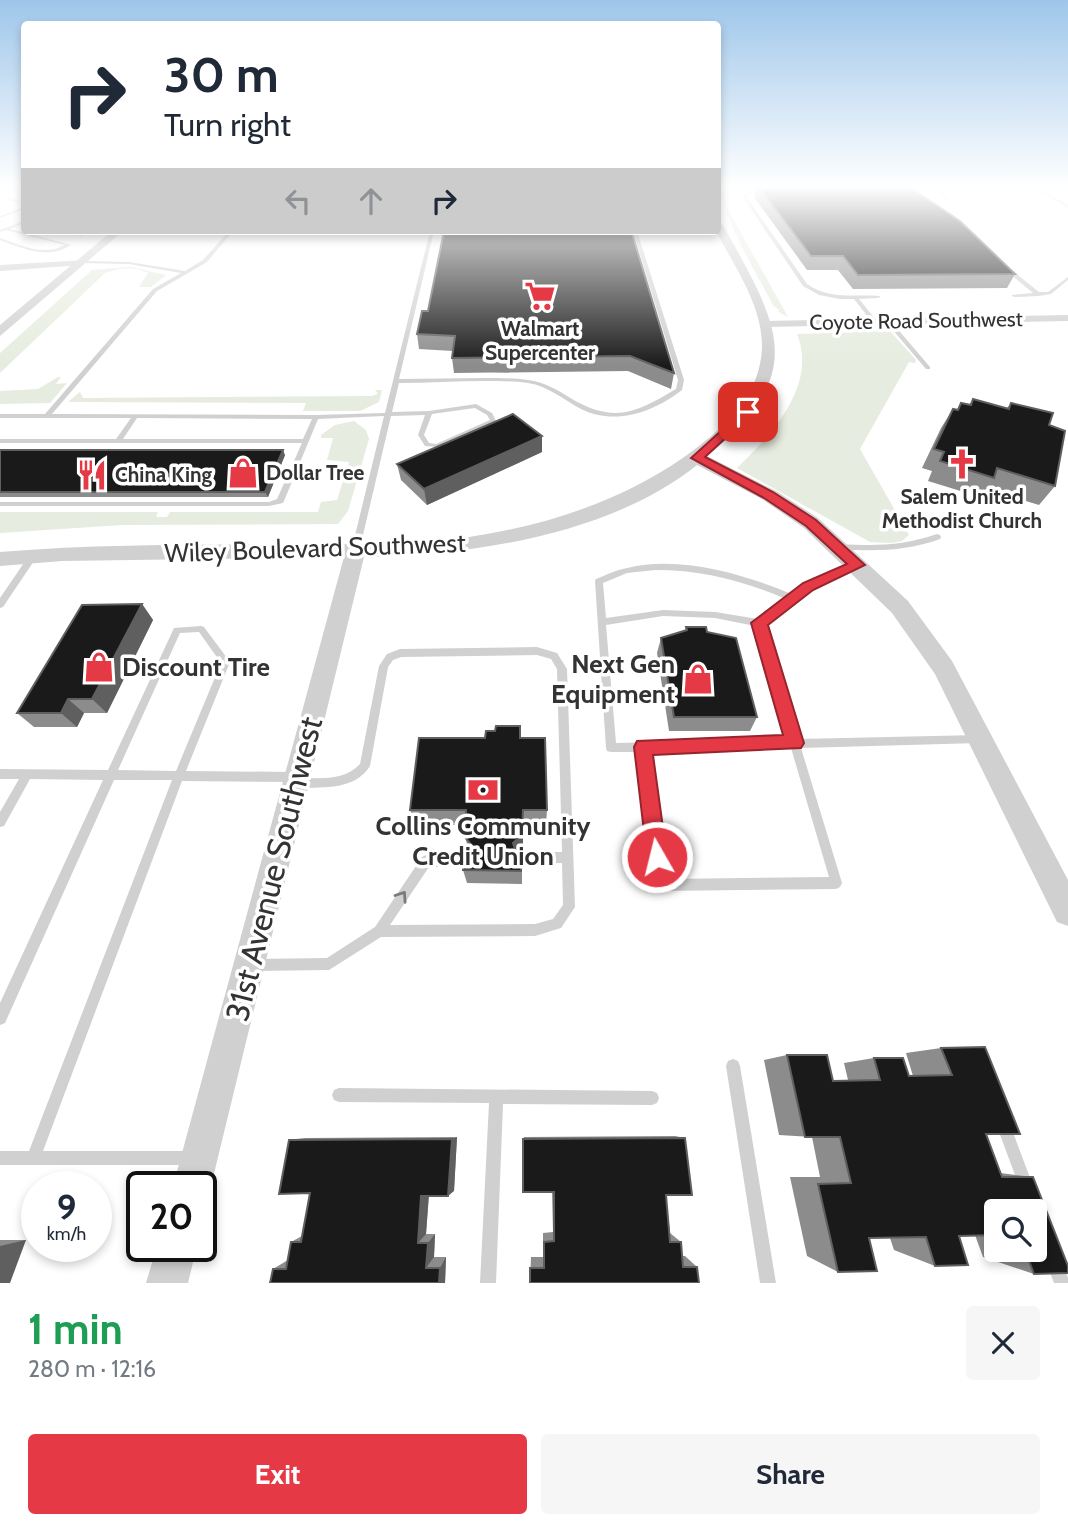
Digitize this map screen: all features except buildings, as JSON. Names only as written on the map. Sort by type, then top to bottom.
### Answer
[{"type":"street","points":[[0,332],[100,246]]},
{"type":"street","name":"Wiley Boulevard Southwest","points":[[0,559],[33,556],[427,549],[485,541],[540,529],[595,512],[641,492],[697,458],[748,412],[759,391],[767,369],[769,343],[764,324],[728,246]]},
{"type":"street","points":[[0,268],[82,261]]},
{"type":"street","name":"Coyote Road Southwest","points":[[764,324],[1068,318]]},
{"type":"street","points":[[697,458],[769,495],[811,523],[900,607],[944,668],[1068,911]]},
{"type":"street","name":"31st Avenue Southwest","points":[[196,1171],[355,552]]},
{"type":"street","points":[[167,1283],[173,1262]]},
{"type":"lane","points":[[21,246],[40,252],[59,251],[66,246]]},
{"type":"lane","points":[[48,415],[155,290],[214,253],[220,246]]},
{"type":"lane","points":[[355,552],[428,246]]},
{"type":"lane","points":[[396,381],[527,382],[558,391],[594,413],[612,416],[650,407],[679,390],[681,380],[640,246]]},
{"type":"lane","points":[[778,246],[805,285],[824,295],[878,297]]},
{"type":"lane","points":[[82,261],[129,262],[184,272]]},
{"type":"lane","points":[[1001,264],[1039,296]]},
{"type":"lane","points":[[1014,296],[1039,296],[1068,278]]},
{"type":"lane","points":[[855,297],[874,321]]},
{"type":"lane","points":[[888,321],[928,368]]},
{"type":"lane","points":[[0,416],[316,416],[429,413],[476,405],[490,414],[493,421],[437,446],[427,445],[421,435],[429,413]]},
{"type":"lane","points":[[118,441],[136,416]]},
{"type":"lane","points":[[0,505],[270,504],[280,501],[316,416]]},
{"type":"lane","points":[[0,441],[305,441]]},
{"type":"lane","points":[[839,547],[884,549],[919,545],[937,537]]},
{"type":"lane","points":[[0,605],[33,556]]},
{"type":"lane","points":[[602,622],[663,612],[715,615],[759,623],[808,586],[858,565]]},
{"type":"lane","points":[[793,598],[758,583],[710,571],[634,569],[598,581],[611,748],[981,739]]},
{"type":"lane","points":[[643,747],[661,885],[836,883],[759,623]]},
{"type":"lane","points":[[0,1018],[177,630],[201,629],[226,662],[179,776],[33,1158]]},
{"type":"lane","points":[[0,774],[344,781],[356,777],[365,766],[384,666],[390,657],[400,653],[537,651],[554,656],[562,669],[569,907],[557,924],[535,930],[379,931]]},
{"type":"lane","points":[[0,822],[27,774]]},
{"type":"lane","points":[[522,858],[568,857]]},
{"type":"lane","points":[[249,965],[329,964],[379,931],[426,861],[468,860]]},
{"type":"lane","points":[[733,1066],[768,1283]]},
{"type":"lane","points":[[339,1095],[652,1097]]},
{"type":"lane","points":[[488,1283],[496,1096]]},
{"type":"lane","points":[[995,1104],[1030,1199]]},
{"type":"lane","points":[[0,1158],[199,1158]]},
{"type":"lane","points":[[1048,1245],[1062,1283]]},
{"type":"shaded area","points":[[748,246],[788,317],[777,311],[780,311],[773,305],[742,247]]},
{"type":"shaded area","points":[[131,267],[166,275],[151,287],[139,287],[148,273],[126,268],[105,273],[0,373],[0,353],[92,270]]},
{"type":"shaded area","points":[[890,331],[916,360],[915,363],[909,362],[860,449],[909,535],[902,541],[891,543],[870,542],[737,468],[776,425],[796,391],[802,353],[797,334]]},
{"type":"shaded area","points":[[61,377],[56,384],[67,383],[50,403],[0,404],[0,391],[38,389]]},
{"type":"shaded area","points":[[375,390],[382,390],[379,402],[360,411],[303,411],[306,403],[68,402],[80,392],[83,398],[372,396],[378,394]]},
{"type":"shaded area","points":[[354,421],[366,430],[369,439],[348,511],[338,524],[122,525],[0,533],[0,512],[158,512],[156,517],[167,517],[170,512],[318,512],[321,502],[337,500],[349,462],[327,460],[333,438],[321,438],[321,435],[335,425]]},
{"type":"place","name":"Walmart Supercenter","points":[[540,296]]},
{"type":"place","name":"Salem United Methodist Church","points":[[962,464]]},
{"type":"place","name":"Dollar Tree","points":[[243,473]]},
{"type":"place","name":"China King","points":[[92,475]]},
{"type":"place","name":"Discount Tire","points":[[99,667]]},
{"type":"place","name":"Next Gen Equipment","points":[[698,679]]},
{"type":"place","name":"Collins Community Credit Union","points":[[483,790]]},
{"type":"route","points":[[657,857],[643,747],[795,743],[759,623],[808,586],[858,565],[811,523],[769,495],[697,458],[748,412]]}]
